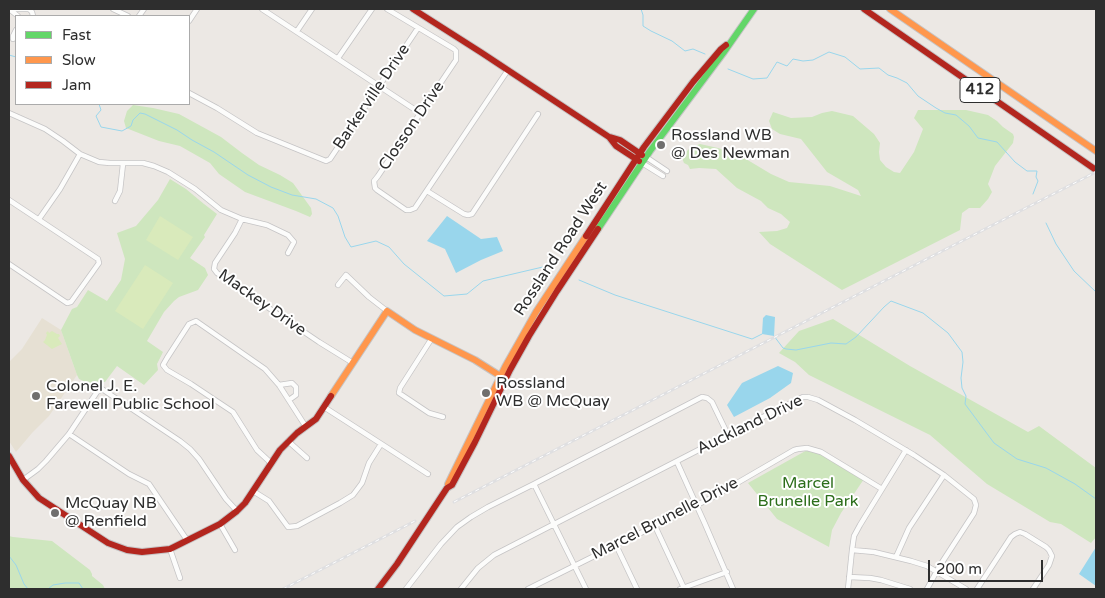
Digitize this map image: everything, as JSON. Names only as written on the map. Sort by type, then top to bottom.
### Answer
[{"type":"main road","points":[[413,9],[609,137],[620,140],[641,158]]},
{"type":"main road","name":"Rossland Road West","points":[[378,589],[403,556],[447,488],[452,485],[536,312],[641,158],[724,52],[754,9]]},
{"type":"main road","name":"412","points":[[864,9],[1096,170]]},
{"type":"main road","name":"412","points":[[890,9],[1096,151]]},
{"type":"main road","points":[[9,456],[22,480],[39,498],[108,544],[142,552],[170,549],[220,524],[246,503],[271,463],[288,441],[316,419],[386,311],[415,330],[475,360],[503,378]]},
{"type":"street","points":[[9,9],[27,9],[31,10],[34,14]]},
{"type":"street","points":[[113,9],[126,15]]},
{"type":"street","points":[[262,9],[420,113]]},
{"type":"street","points":[[297,31],[312,9]]},
{"type":"street","points":[[338,58],[372,9]]},
{"type":"street","name":"Closson Drive","points":[[387,9],[456,51],[456,60],[373,183],[377,190],[406,210],[415,208],[508,70]]},
{"type":"street","name":"Barkerville Drive","points":[[190,94],[218,108],[257,134],[326,161],[330,159],[418,28]]},
{"type":"street","points":[[9,113],[45,129],[80,154],[99,162],[144,163],[161,168],[196,189],[221,210],[242,219],[267,225],[288,235],[294,242],[288,253]]},
{"type":"street","points":[[427,191],[464,214],[472,214],[538,114]]},
{"type":"street","points":[[39,219],[60,189],[80,154]]},
{"type":"street","points":[[641,158],[666,171]]},
{"type":"street","points":[[641,158],[663,176]]},
{"type":"street","points":[[116,201],[120,191],[123,164]]},
{"type":"street","points":[[9,200],[98,259],[99,263],[71,302],[67,303],[9,264]]},
{"type":"street","name":"Mackey Drive","points":[[242,219],[215,263],[214,269],[217,273],[353,363]]},
{"type":"street","points":[[338,285],[346,275],[386,311]]},
{"type":"street","points":[[271,463],[257,450],[233,412],[167,370],[163,365],[190,324],[196,322],[265,369],[290,400],[306,427]]},
{"type":"street","points":[[432,338],[400,388],[399,393],[429,413],[443,416]]},
{"type":"street","points":[[503,378],[515,386]]},
{"type":"street","points":[[279,385],[292,383],[296,387],[296,395],[290,400]]},
{"type":"street","points":[[22,480],[38,470],[70,434],[97,392],[102,389],[190,449],[226,499],[237,511]]},
{"type":"street","points":[[406,589],[441,544],[457,527],[471,517],[702,397],[712,402],[728,435]]},
{"type":"street","name":"Auckland Drive","points":[[461,589],[478,568],[494,555],[803,397],[818,400],[906,450],[944,475],[974,499],[976,505],[974,513],[927,589]]},
{"type":"street","points":[[324,407],[428,474]]},
{"type":"street","points":[[70,434],[129,474],[149,484],[188,540]]},
{"type":"street","points":[[288,441],[307,458]]},
{"type":"street","points":[[253,491],[269,502],[288,527],[296,526],[352,495],[362,483],[369,463],[381,444]]},
{"type":"street","name":"Marcel Brunelle Drive","points":[[528,589],[535,588],[575,565],[696,505],[794,450],[803,448],[821,452],[882,489]]},
{"type":"street","points":[[848,589],[854,536],[906,450]]},
{"type":"street","points":[[677,462],[733,589]]},
{"type":"street","points":[[896,557],[909,528],[944,475]]},
{"type":"street","points":[[534,484],[586,589]]},
{"type":"street","points":[[220,524],[235,550]]},
{"type":"street","points":[[655,526],[682,588],[726,572]]},
{"type":"street","points":[[977,589],[1011,537],[1020,532],[1046,547],[1052,556],[1050,565],[1033,589]]},
{"type":"street","points":[[616,545],[636,589]]},
{"type":"street","points":[[170,549],[180,578]]},
{"type":"street","points":[[852,550],[896,557],[926,566],[966,589]]},
{"type":"street","points":[[849,577],[881,580],[910,589]]},
{"type":"shaded area","name":"Colonel J. E. Farewell Public School","points":[[42,318],[61,330],[77,375],[49,416],[16,452],[9,441],[9,362],[22,349]]},
{"type":"green space","points":[[133,105],[179,114],[221,137],[259,165],[293,183],[311,208],[312,214],[310,217],[245,192],[219,174],[210,163],[180,146],[159,141],[126,128],[124,121],[127,111]]},
{"type":"green space","points":[[918,110],[966,110],[988,115],[1013,134],[1013,143],[995,166],[988,184],[992,192],[988,199],[980,208],[969,208],[962,213],[960,230],[842,290],[770,244],[759,232],[777,231],[787,228],[790,222],[781,214],[737,188],[716,169],[690,169],[682,158],[690,148],[700,144],[741,156],[771,174],[789,182],[830,186],[861,196],[858,190],[827,172],[801,139],[780,134],[772,129],[769,121],[773,112],[791,118],[812,117],[832,111],[853,116],[874,134],[880,143],[880,160],[886,167],[900,173],[914,152],[923,129],[914,118]]},
{"type":"green space","points":[[170,179],[186,189],[217,214],[204,235],[205,237],[190,258],[205,268],[208,275],[198,290],[179,297],[174,301],[164,312],[147,341],[163,352],[157,364],[158,370],[144,385],[117,366],[105,382],[94,386],[79,379],[61,330],[72,309],[77,307],[88,290],[107,301],[121,280],[125,259],[117,233],[136,226],[158,200]]},
{"type":"green space","points":[[160,216],[193,237],[178,260],[146,240]]},
{"type":"green space","points":[[145,265],[173,283],[143,329],[115,311]]},
{"type":"green space","points":[[833,319],[910,366],[1028,432],[1039,426],[1096,468],[1096,537],[1091,543],[1061,524],[1050,522],[987,484],[930,435],[809,375],[795,362],[779,353],[799,331]]},
{"type":"green space","points":[[48,331],[49,333],[52,331],[59,334],[58,338],[62,344],[52,349],[43,342]]},
{"type":"green space","name":"Marcel Brunelle Park","points":[[809,449],[818,452],[864,479],[832,530],[829,547],[777,519],[748,483]]},
{"type":"green space","points":[[9,536],[52,541],[90,570],[92,576],[105,589],[9,589]]},
{"type":"water","points":[[447,216],[481,239],[497,237],[503,251],[456,273],[445,249],[427,241]]},
{"type":"water","points":[[766,315],[775,317],[774,336],[762,334],[763,318]]},
{"type":"water","points":[[778,366],[793,373],[791,383],[770,398],[734,417],[727,405],[742,383]]},
{"type":"water","points":[[1096,547],[1096,586],[1079,574]]},
{"type":"waterway","points":[[641,9],[643,26],[672,41],[685,51],[693,49],[705,54]]},
{"type":"waterway","points":[[728,69],[753,79],[767,78],[777,62],[787,66],[793,59],[813,60],[829,52],[845,57],[860,69],[879,68],[888,75],[907,83],[918,96],[936,108],[945,113],[956,115],[969,126],[978,138],[997,142],[1015,162],[1027,171],[1037,171],[1036,177],[1038,181],[1033,194]]},
{"type":"waterway","points":[[9,55],[15,57]]},
{"type":"waterway","points":[[99,105],[101,110],[96,116],[101,127],[122,131],[131,126],[133,120],[140,113],[145,114],[177,130],[248,175],[271,187],[292,195],[316,199],[333,208],[351,247],[376,241],[389,247],[404,264],[444,296],[467,294],[483,281],[547,266]]},
{"type":"waterway","points":[[1046,223],[1056,244],[1074,271],[1096,292]]},
{"type":"waterway","points":[[579,280],[615,295],[752,339],[762,334]]},
{"type":"waterway","points":[[774,336],[783,348],[786,349],[796,350],[831,343],[846,344],[856,337],[891,301],[923,313],[948,333],[962,352],[961,378],[962,388],[966,396],[965,404],[994,443],[1017,459],[1046,468],[1075,484],[1096,499]]},
{"type":"waterway","points":[[9,556],[16,565],[28,589]]},
{"type":"waterway","points":[[48,589],[53,585],[65,583],[79,583],[83,589]]},
{"type":"railway","points":[[454,502],[1096,172]]},
{"type":"railway","points":[[283,589],[415,521]]},
{"type":"traffic: fast","points":[[598,229],[650,151],[754,9]]},
{"type":"traffic: slow","points":[[890,9],[1096,151]]},
{"type":"traffic: slow","points":[[448,484],[505,367],[536,312],[586,236]]},
{"type":"traffic: slow","points":[[331,396],[387,311],[415,330],[475,360],[505,379]]},
{"type":"traffic: jam","points":[[413,9],[609,137],[616,146],[639,161]]},
{"type":"traffic: jam","points":[[864,9],[1096,170]]},
{"type":"traffic: jam","points":[[586,236],[644,147],[693,82],[726,45]]},
{"type":"traffic: jam","points":[[610,137],[620,140],[642,155]]},
{"type":"traffic: jam","points":[[378,589],[397,564],[447,488],[452,485],[529,336],[598,229]]},
{"type":"traffic: jam","points":[[9,456],[23,480],[39,498],[108,543],[127,550],[142,552],[170,549],[220,524],[237,511],[245,503],[280,450],[297,433],[316,419],[331,396]]},
{"type":"place","name":"Rossland WB @ Des Newman","points":[[661,145]]},
{"type":"place","name":"Rossland WB @ McQuay","points":[[486,393]]},
{"type":"place","name":"Colonel J. E. Farewell Public School","points":[[36,396]]},
{"type":"place","name":"McQuay NB @ Renfield","points":[[55,513]]}]
